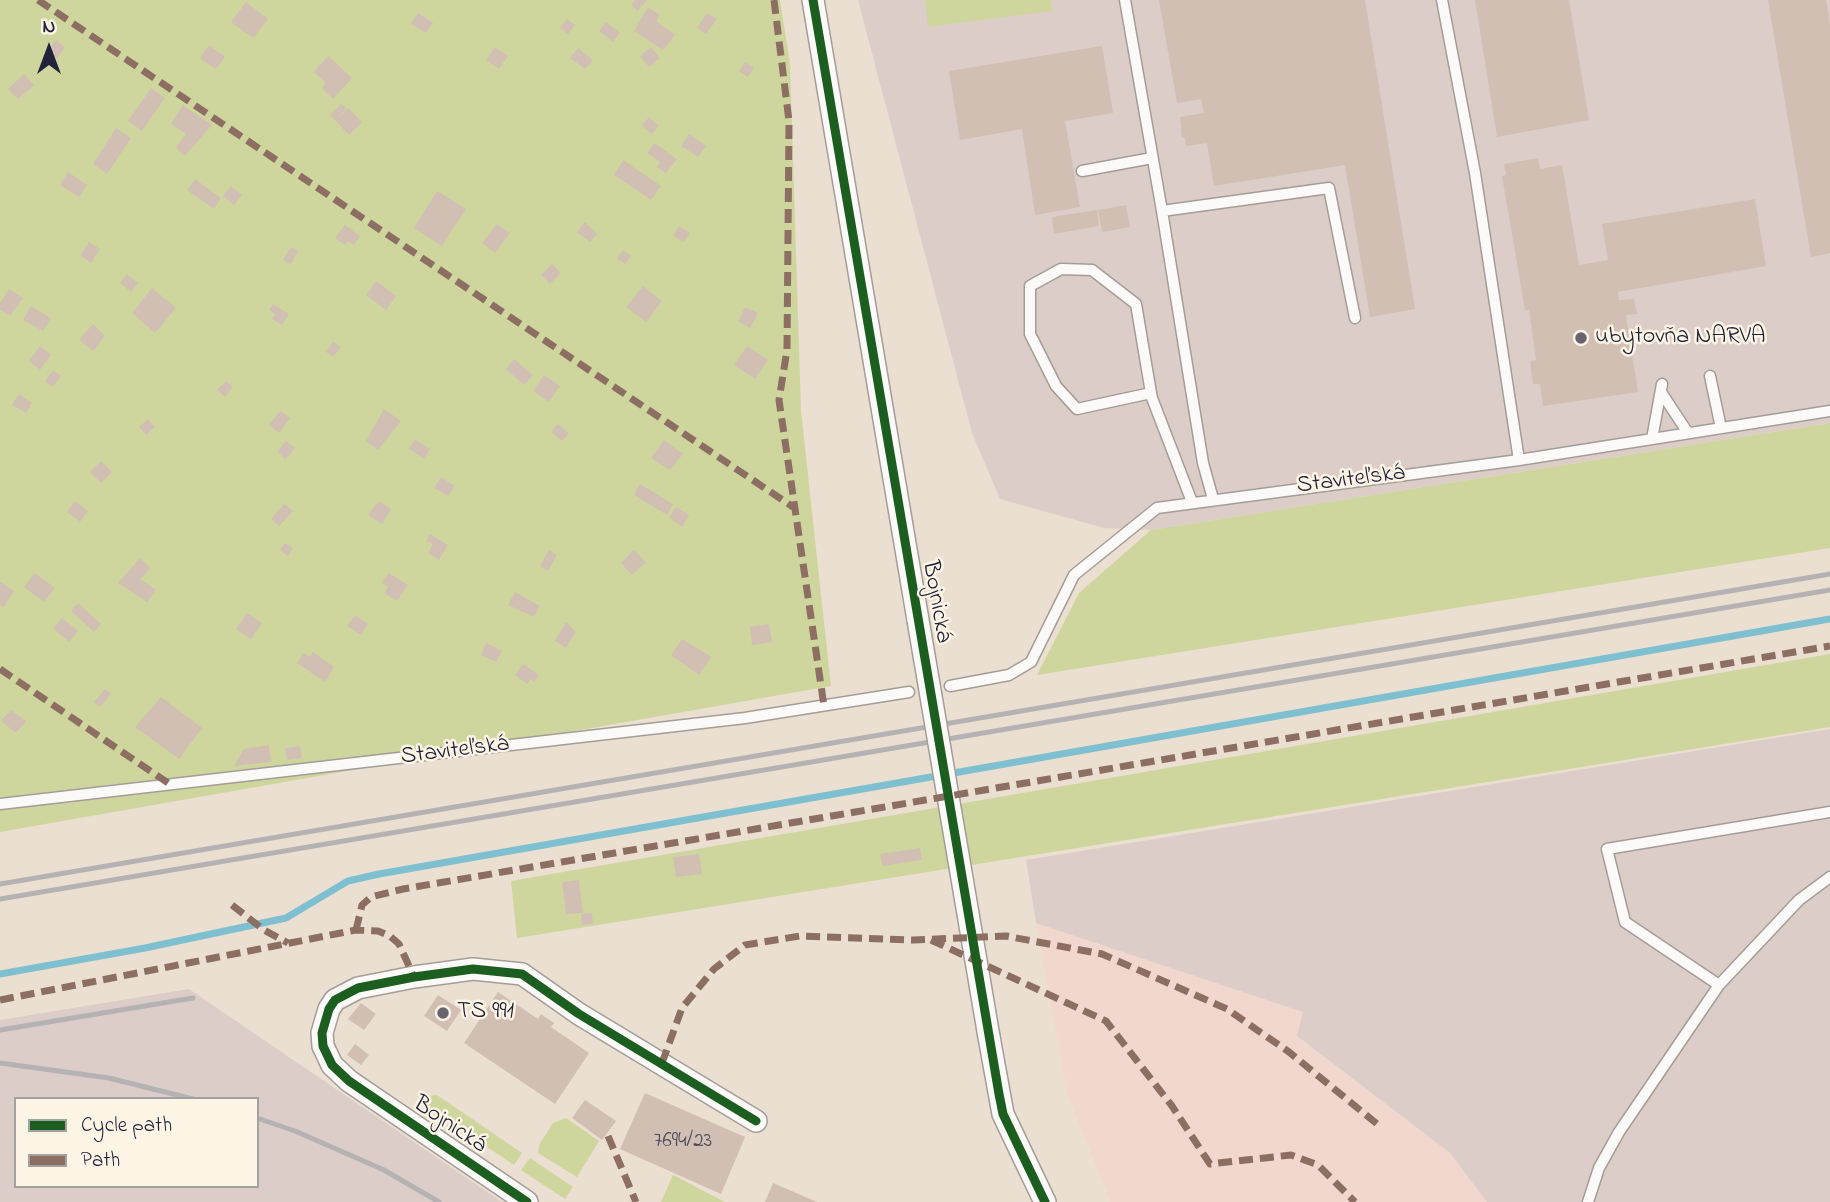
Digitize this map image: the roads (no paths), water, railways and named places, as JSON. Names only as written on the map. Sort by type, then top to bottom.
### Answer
[{"type":"street","name":"Bojnická","points":[[813,0],[1003,1114],[1045,1202]]},
{"type":"street","name":"Bojnická","points":[[527,1202],[349,1081],[332,1065],[323,1046],[325,1022],[335,999],[348,991],[426,975],[491,969],[522,974],[579,1014],[756,1121]]},
{"type":"lane","points":[[1125,0],[1203,463],[1213,499]]},
{"type":"lane","points":[[1442,0],[1475,173],[1519,460]]},
{"type":"lane","points":[[1082,171],[1153,158]]},
{"type":"lane","points":[[1162,211],[1329,188],[1355,318]]},
{"type":"lane","points":[[1152,393],[1077,409],[1056,386],[1030,334],[1030,286],[1060,270],[1092,270],[1136,304],[1152,393],[1192,502]]},
{"type":"lane","points":[[1710,376],[1721,428]]},
{"type":"lane","points":[[1652,439],[1662,388],[1688,433]]},
{"type":"lane","name":"Staviteľská","points":[[950,686],[996,678],[1021,669],[1031,662],[1074,575],[1157,508],[1519,460],[1830,411]]},
{"type":"lane","name":"Staviteľská","points":[[0,804],[745,718],[909,692]]},
{"type":"lane","points":[[1719,985],[1625,922],[1607,849],[1830,812]]},
{"type":"lane","points":[[1588,1202],[1599,1168],[1619,1132],[1719,985],[1799,900],[1830,877]]},
{"type":"waterway","points":[[0,974],[145,948],[286,918],[348,881],[379,874],[1830,619]]},
{"type":"railway","points":[[0,884],[1830,574]]},
{"type":"railway","points":[[0,899],[1830,590]]},
{"type":"railway","points":[[0,1030],[193,998]]},
{"type":"railway","points":[[0,1063],[109,1078],[185,1097]]},
{"type":"railway","points":[[259,1119],[295,1131],[384,1170],[439,1202]]},
{"type":"place","name":"ubytovňa NARVA","points":[[1581,338]]},
{"type":"place","name":"TS 991","points":[[443,1013]]}]
